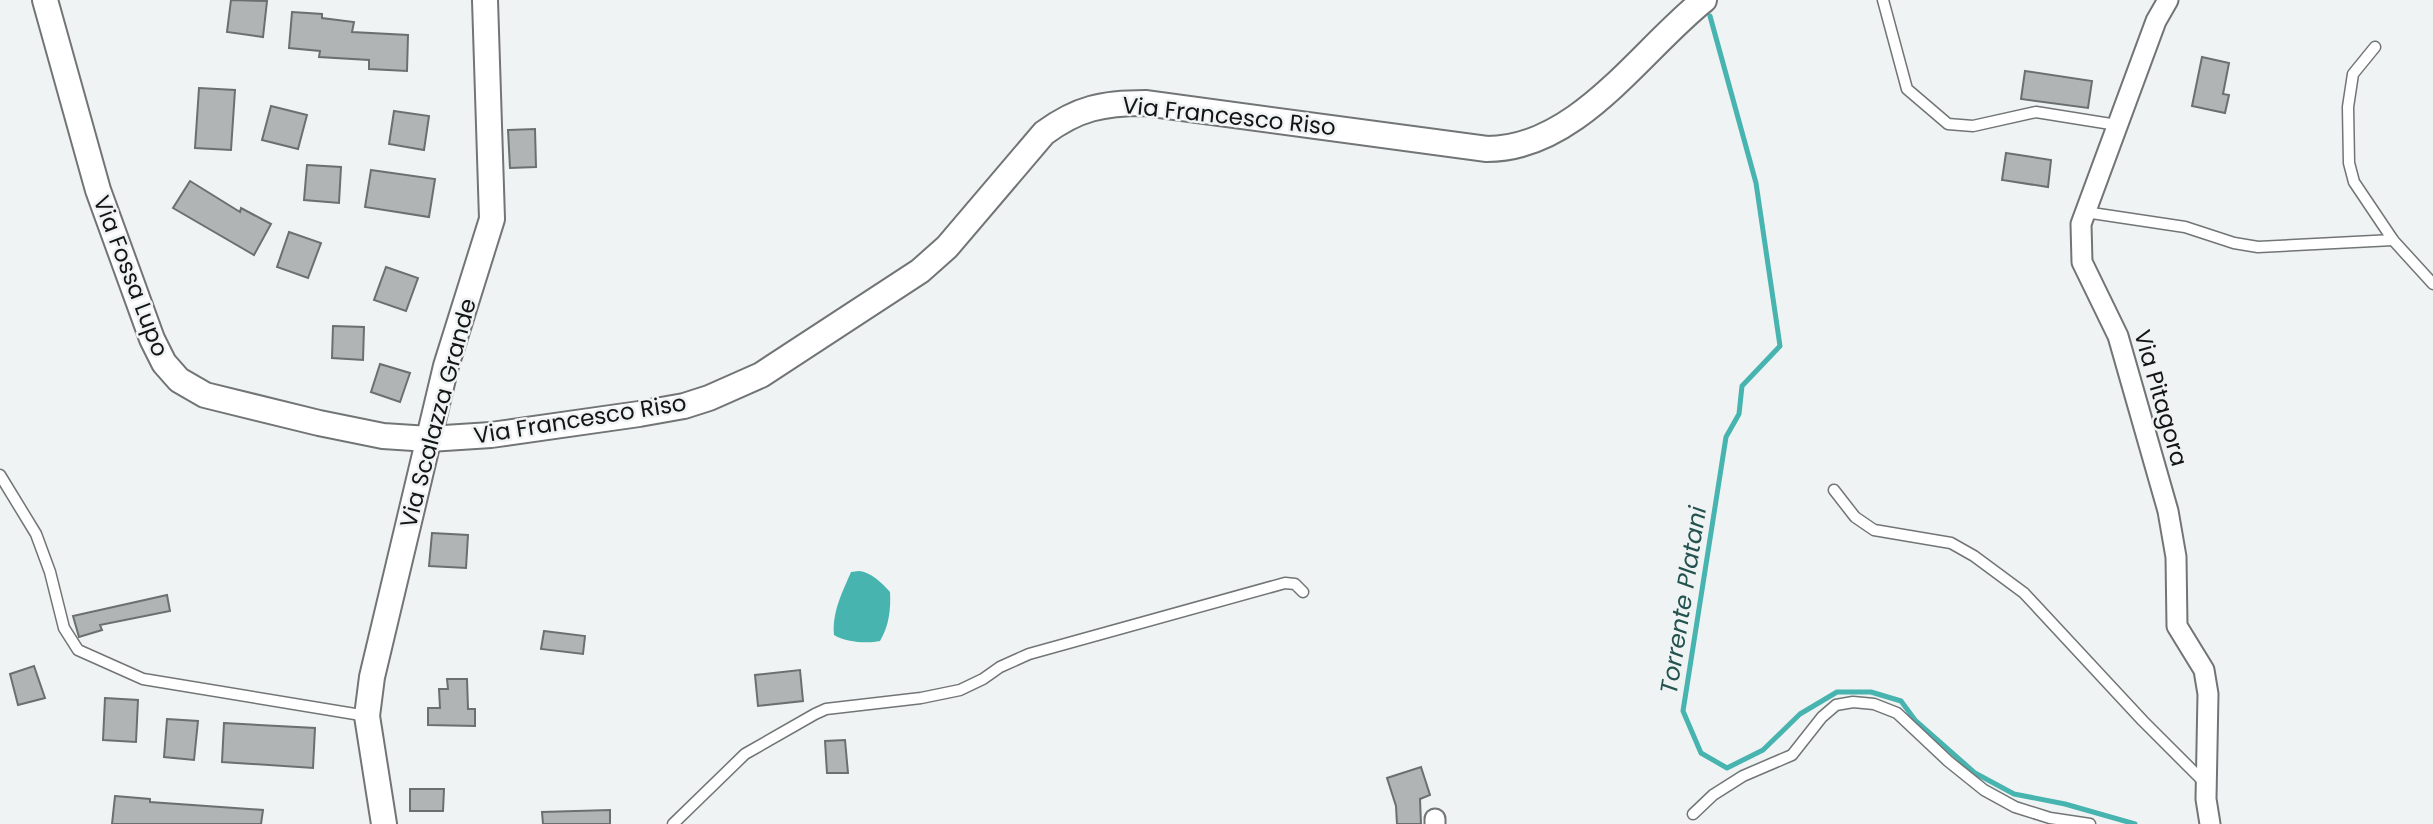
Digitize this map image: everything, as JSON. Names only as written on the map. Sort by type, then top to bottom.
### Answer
[{"type":"street","name":"Via Fossa Lupo","points":[[45,0],[98,190],[152,339],[164,363],[179,380],[205,395],[319,424],[383,436],[429,439]]},
{"type":"street","name":"Via Scalazza Grande","points":[[384,824],[368,716],[372,677],[446,366],[492,219],[485,0]]},
{"type":"street","name":"Via Francesco Riso","points":[[429,439],[491,435],[684,406],[761,375],[920,271],[947,247],[1044,133],[1056,124],[1090,108],[1113,103],[1145,103],[1487,149],[1506,149],[1541,138],[1582,114],[1704,0]]},
{"type":"street","name":"Via Pitagora","points":[[2168,0],[2156,21],[2081,224],[2082,262],[2118,336],[2168,511],[2176,557],[2177,626],[2204,670],[2208,694],[2207,784],[2210,824]]},
{"type":"lane","points":[[1883,0],[1907,89],[1948,124],[1973,126],[2036,112],[2117,125]]},
{"type":"lane","points":[[2375,47],[2353,74],[2348,107],[2349,163],[2354,182],[2393,240],[2433,284]]},
{"type":"lane","points":[[2085,212],[2185,226],[2234,243],[2258,247],[2393,240]]},
{"type":"lane","points":[[0,475],[36,534],[50,572],[64,628],[78,650],[143,679],[368,716]]},
{"type":"lane","points":[[1834,490],[1856,517],[1874,530],[1951,543],[1974,556],[2024,593],[2143,721],[2207,784]]},
{"type":"lane","points":[[673,824],[745,754],[826,709],[921,698],[960,690],[1029,654],[1285,583],[1295,584],[1303,592]]},
{"type":"lane","points":[[1693,814],[1713,795],[1742,776],[1792,755],[1822,717],[1836,705],[1853,702],[1874,704],[1897,713],[1948,761],[1984,790],[2015,807],[2050,818],[2090,824]]},
{"type":"water","points":[[859,571],[872,576],[890,592],[889,617],[880,641],[856,642],[834,635],[836,610],[841,595],[851,572]]},
{"type":"building","points":[[231,0],[267,1],[263,37],[227,32]]},
{"type":"building","points":[[292,12],[322,14],[322,18],[354,22],[352,32],[408,35],[407,71],[369,69],[369,60],[319,57],[320,51],[289,48]]},
{"type":"building","points":[[2202,57],[2229,63],[2223,94],[2229,95],[2225,113],[2192,106]]},
{"type":"building","points":[[2025,71],[2092,81],[2088,108],[2021,99]]},
{"type":"building","points":[[199,88],[235,90],[231,150],[195,148]]},
{"type":"building","points":[[271,106],[307,115],[298,149],[262,140]]},
{"type":"building","points":[[394,111],[429,116],[424,150],[389,144]]},
{"type":"building","points":[[535,129],[536,167],[510,168],[508,130]]},
{"type":"building","points":[[2006,153],[2051,160],[2048,187],[2002,180]]},
{"type":"building","points":[[307,165],[341,167],[339,203],[304,200]]},
{"type":"building","points":[[371,170],[435,179],[429,217],[365,207]]},
{"type":"building","points":[[190,181],[240,212],[241,208],[271,224],[254,255],[173,208]]},
{"type":"building","points":[[289,232],[321,243],[308,278],[277,267]]},
{"type":"building","points":[[386,267],[418,278],[406,311],[374,300]]},
{"type":"building","points":[[333,326],[364,327],[363,360],[332,358]]},
{"type":"building","points":[[380,364],[410,373],[400,402],[371,392]]},
{"type":"building","points":[[432,533],[468,535],[466,568],[429,566]]},
{"type":"building","points":[[167,595],[170,611],[100,625],[102,630],[79,637],[73,616]]},
{"type":"building","points":[[544,631],[585,636],[583,654],[541,649]]},
{"type":"building","points":[[34,666],[45,698],[18,705],[10,674]]},
{"type":"building","points":[[800,670],[803,701],[758,706],[755,675]]},
{"type":"building","points":[[447,679],[467,679],[468,709],[475,709],[475,726],[428,725],[428,708],[440,708],[439,689],[448,689]]},
{"type":"building","points":[[105,698],[138,700],[136,742],[103,740]]},
{"type":"building","points":[[167,719],[198,721],[194,760],[164,757]]},
{"type":"building","points":[[224,723],[315,728],[313,768],[222,762]]},
{"type":"building","points":[[845,740],[848,773],[827,773],[825,741]]},
{"type":"building","points":[[1421,767],[1430,795],[1420,799],[1421,824],[1397,824],[1396,806],[1387,778]]},
{"type":"building","points":[[410,789],[444,789],[443,811],[410,811]]},
{"type":"building","points":[[115,796],[150,799],[150,802],[263,810],[261,824],[112,824]]},
{"type":"building","points":[[610,810],[610,824],[543,824],[542,812]]},
{"type":"waterway","name":"Torrente Platani","points":[[1710,16],[1756,183],[1780,346],[1742,386],[1739,414],[1726,437],[1683,711],[1701,753],[1727,768],[1763,750],[1800,714],[1837,692],[1871,692],[1901,701],[1915,720],[1975,773],[2014,794],[2065,804],[2135,824]]}]
